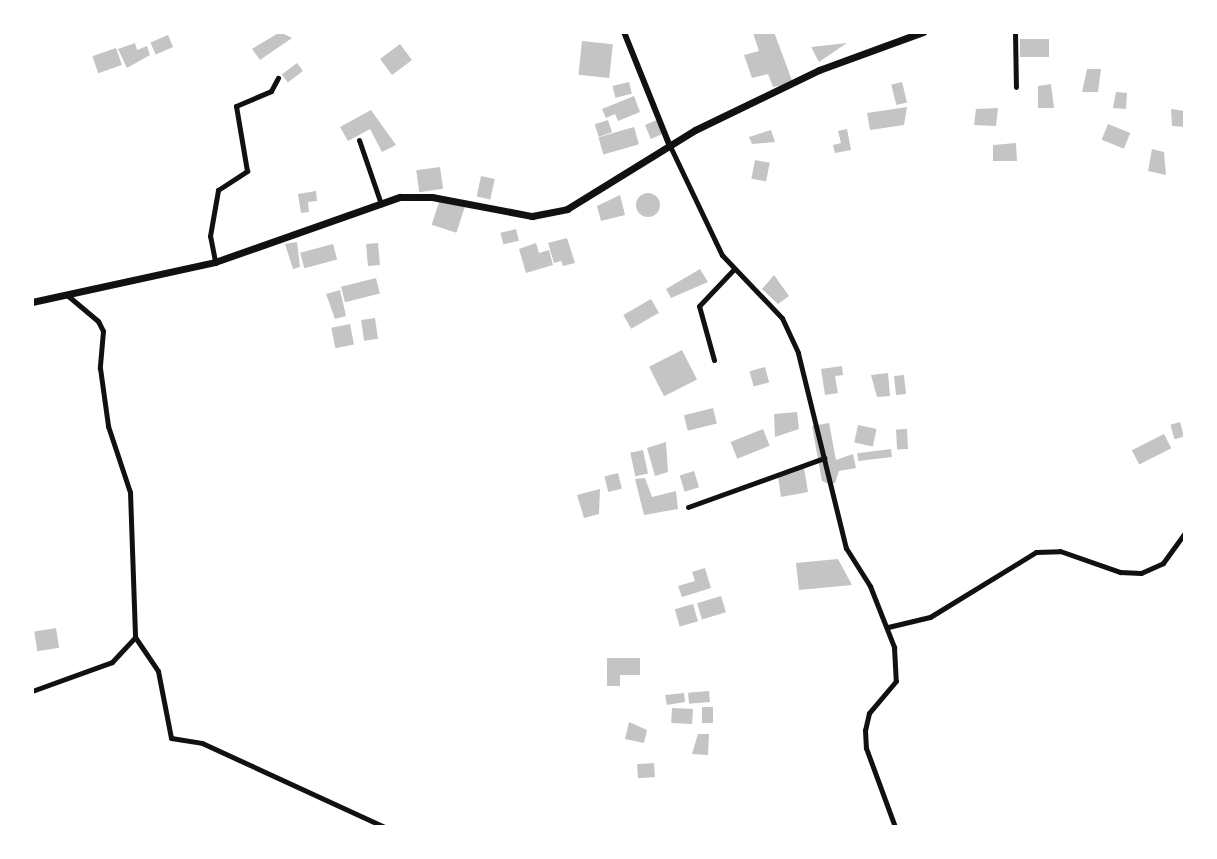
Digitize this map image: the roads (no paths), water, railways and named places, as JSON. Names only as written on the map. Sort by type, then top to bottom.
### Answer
[{"type":"main road","points":[[32,302],[65,291],[215,262],[408,196],[432,197],[513,214],[554,213],[580,204],[669,144],[819,70],[923,32]]},
{"type":"street","points":[[624,32],[669,144],[733,270],[782,318],[791,335],[815,410],[846,548],[888,627],[897,677],[869,713],[865,739],[895,827]]},
{"type":"street","points":[[1015,32],[1016,87]]},
{"type":"street","points":[[215,262],[210,236],[218,190],[247,171],[236,106],[271,91],[278,78]]},
{"type":"street","points":[[359,140],[381,204]]},
{"type":"street","points":[[714,360],[699,306],[733,270]]},
{"type":"street","points":[[65,291],[103,331],[100,368],[108,426],[129,483],[135,637],[158,671],[171,738],[214,748],[385,827]]},
{"type":"street","points":[[688,507],[824,458]]},
{"type":"street","points":[[888,627],[930,617],[1036,552],[1060,551],[1120,572],[1141,573],[1163,563],[1185,533]]},
{"type":"street","points":[[32,691],[112,662],[135,637]]}]
